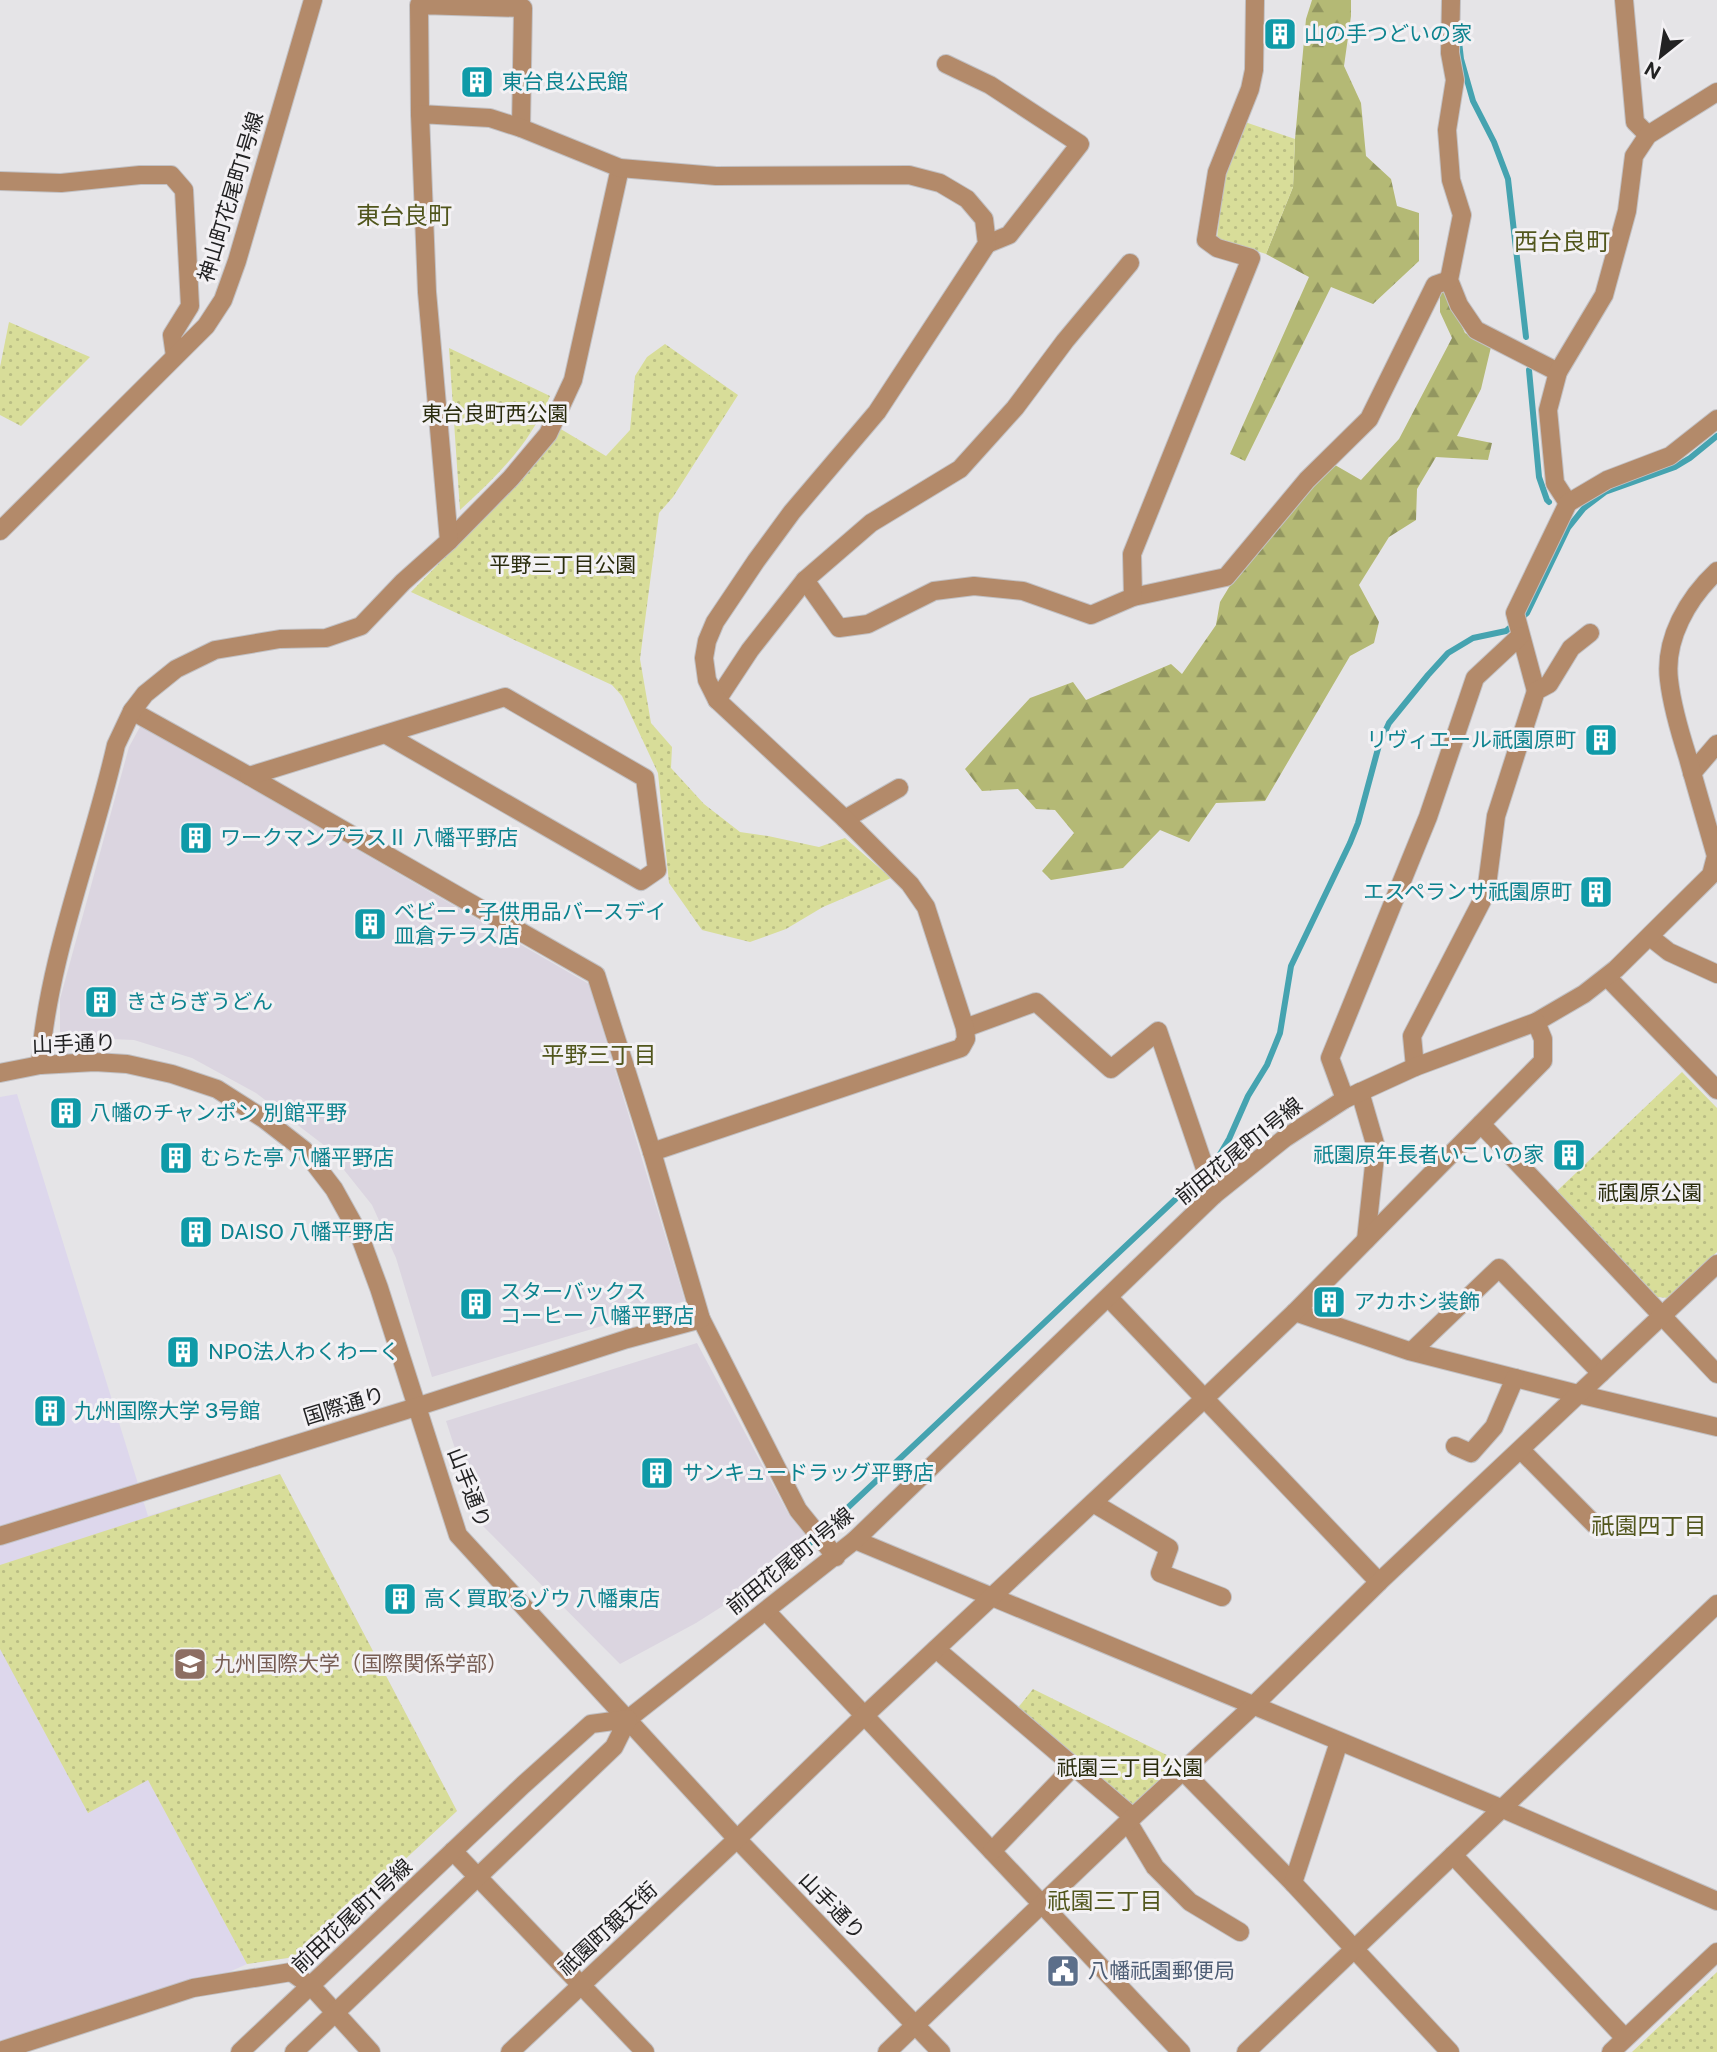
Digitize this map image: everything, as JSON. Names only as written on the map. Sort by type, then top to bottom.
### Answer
[{"type":"street","name":"神山町花尾町1号線","points":[[0,531],[206,326],[223,300],[237,261],[313,0]]},
{"type":"street","points":[[1133,597],[1132,554],[1251,258],[1217,248],[1206,240],[1217,172],[1250,89],[1254,70],[1255,0]]},
{"type":"street","points":[[1451,0],[1450,52],[1455,80],[1447,130],[1451,180],[1462,215],[1449,280],[1459,305],[1476,330],[1558,372]]},
{"type":"street","points":[[1624,0],[1635,122],[1647,135]]},
{"type":"street","points":[[449,541],[426,292],[419,5],[523,9],[521,128]]},
{"type":"street","points":[[652,1152],[961,1048],[966,1039],[965,1028],[926,907],[910,884],[845,819],[717,700],[707,680],[704,658],[707,640],[715,622],[755,561],[792,512],[877,412],[987,244],[1009,235],[1080,144],[990,85],[946,64]]},
{"type":"street","points":[[1568,503],[1555,483],[1548,410],[1558,372],[1604,295],[1627,211],[1634,156],[1647,135],[1717,93]]},
{"type":"street","points":[[420,114],[490,118],[620,168],[716,176],[909,175],[940,183],[967,199],[984,219],[987,244]]},
{"type":"street","points":[[40,1065],[43,1028],[56,968],[116,745],[132,711],[145,694],[176,669],[215,650],[280,639],[326,638],[361,626],[511,478],[548,434],[573,380],[620,168]]},
{"type":"street","points":[[0,181],[61,183],[140,175],[171,175],[184,190],[190,306],[172,335],[175,356]]},
{"type":"street","points":[[717,700],[750,650],[805,580],[871,523],[960,469],[1016,408],[1065,341],[1130,263]]},
{"type":"street","points":[[805,580],[839,628],[868,624],[934,591],[974,586],[1023,591],[1091,615],[1133,597],[1226,577],[1307,480],[1369,419],[1435,285],[1449,280]]},
{"type":"street","points":[[1415,1067],[1412,1036],[1486,893],[1496,816],[1536,691],[1515,613],[1568,503],[1607,480],[1670,456],[1717,419]]},
{"type":"street","name":"前田花尾町1号線","points":[[294,2052],[614,1747],[628,1719],[836,1557],[1214,1195],[1285,1138],[1352,1096],[1415,1067],[1536,1022],[1584,994],[1608,977],[1714,876],[1716,856],[1674,709],[1668,677],[1670,652],[1676,629],[1690,602],[1717,571]]},
{"type":"street","points":[[1366,1240],[1376,1147],[1330,1058],[1428,817],[1475,678],[1520,634]]},
{"type":"street","points":[[1536,691],[1549,684],[1571,648],[1590,634]]},
{"type":"street","points":[[249,775],[505,697],[645,778],[657,870],[641,881],[386,734]]},
{"type":"street","points":[[132,711],[249,775],[596,975],[701,1319],[798,1510],[836,1557]]},
{"type":"street","points":[[1692,773],[1717,744]]},
{"type":"street","points":[[845,819],[899,788]]},
{"type":"street","points":[[1650,937],[1669,952],[1717,974]]},
{"type":"street","points":[[1608,977],[1717,1090]]},
{"type":"street","points":[[965,1028],[1036,1002],[1111,1069],[1158,1031],[1214,1195]]},
{"type":"street","name":"祇園町銀天街","points":[[510,2052],[864,1716],[1204,1399],[1366,1240],[1542,1061],[1543,1039],[1536,1022]]},
{"type":"street","name":"山手通り","points":[[0,1073],[40,1065],[95,1062],[127,1064],[183,1078],[217,1089],[264,1119],[304,1150],[334,1189],[359,1234],[379,1288],[458,1535],[737,1839],[941,2052]]},
{"type":"street","points":[[1481,1124],[1717,1374]]},
{"type":"street","points":[[887,2052],[1252,1707],[1379,1582],[1717,1264]]},
{"type":"street","points":[[1412,1351],[1499,1268],[1601,1373]]},
{"type":"street","points":[[1109,1298],[1379,1582]]},
{"type":"street","points":[[1294,1312],[1412,1351],[1717,1427]]},
{"type":"street","name":"国際通り","points":[[0,1536],[627,1339],[701,1319]]},
{"type":"street","points":[[1455,1446],[1471,1453],[1494,1427],[1515,1378]]},
{"type":"street","points":[[1521,1450],[1595,1525]]},
{"type":"street","points":[[1093,1503],[1168,1548],[1160,1573],[1222,1597]]},
{"type":"street","points":[[855,1540],[1503,1809],[1717,1901]]},
{"type":"street","points":[[1245,2052],[1717,1604]]},
{"type":"street","points":[[766,1611],[1181,2052]]},
{"type":"street","points":[[936,1649],[1074,1766],[1130,1820],[1155,1867],[1190,1902],[1240,1932]]},
{"type":"street","name":"前田花尾町1号線","points":[[240,2052],[591,1724],[628,1719]]},
{"type":"street","points":[[1293,1883],[1339,1742]]},
{"type":"street","points":[[992,1851],[1074,1766]]},
{"type":"street","points":[[1183,1771],[1293,1883],[1450,2052]]},
{"type":"street","points":[[453,1851],[581,1985],[634,2048]]},
{"type":"street","points":[[1453,1856],[1625,2038]]},
{"type":"street","points":[[1611,2052],[1717,1952]]},
{"type":"street","points":[[0,2051],[193,1987],[291,1972],[311,1986],[371,2052]]},
{"type":"shaded area","points":[[141,725],[589,984],[685,1301],[432,1377],[396,1258],[372,1205],[325,1146],[256,1093],[192,1058],[134,1040],[60,1037],[60,999],[129,747]]},
{"type":"shaded area","name":"九州国際大学（国際関係学部）","points":[[17,1094],[148,1516],[280,1474],[457,1811],[301,1956],[247,1964],[193,1988],[0,2052],[0,1097]]},
{"type":"shaded area","points":[[697,1343],[789,1515],[809,1539],[759,1583],[696,1623],[620,1664],[479,1522],[446,1421]]},
{"type":"green space","points":[[1312,0],[1351,0],[1344,66],[1361,103],[1366,156],[1391,179],[1397,206],[1419,213],[1419,261],[1373,304],[1331,287],[1245,461],[1230,454],[1309,277],[1266,254],[1293,187],[1306,19]]},
{"type":"green space","points":[[1245,122],[1295,139],[1293,187],[1266,254],[1217,238],[1225,170]]},
{"type":"green space","points":[[1447,290],[1465,333],[1491,347],[1481,389],[1457,436],[1492,443],[1488,460],[1436,457],[1417,489],[1416,520],[1389,537],[1359,585],[1379,622],[1374,643],[1350,656],[1265,801],[1216,803],[1189,842],[1160,830],[1123,868],[1051,880],[1042,871],[1074,833],[1055,810],[1036,809],[1018,789],[982,791],[965,769],[1030,698],[1073,682],[1086,700],[1171,664],[1182,674],[1216,625],[1220,602],[1231,584],[1311,487],[1335,465],[1361,480],[1399,439],[1452,338],[1440,312],[1440,293]]},
{"type":"green space","points":[[9,322],[90,357],[21,426],[0,415],[0,367]]},
{"type":"green space","name":"平野三丁目公園","points":[[665,344],[738,395],[673,497],[659,513],[640,659],[651,723],[672,747],[671,768],[704,804],[740,832],[819,847],[845,838],[891,878],[823,907],[786,929],[750,942],[702,930],[669,883],[658,773],[622,696],[612,685],[411,592],[546,451],[559,428],[606,456],[630,430],[635,376],[647,357]]},
{"type":"green space","name":"東台良町西公園","points":[[449,348],[550,396],[533,429],[512,458],[460,510]]},
{"type":"green space","name":"祇園原公園","points":[[1682,1072],[1717,1108],[1717,1252],[1669,1298],[1657,1297],[1557,1191]]},
{"type":"green space","points":[[280,1474],[457,1811],[301,1956],[247,1964],[148,1780],[88,1813],[0,1649],[0,1565]]},
{"type":"green space","name":"祇園三丁目公園","points":[[1033,1689],[1183,1763],[1134,1807],[1017,1709]]},
{"type":"green space","points":[[1717,1972],[1717,2052],[1632,2052]]},
{"type":"waterway","points":[[1458,33],[1461,59],[1473,101],[1494,142],[1508,179],[1526,337]]},
{"type":"waterway","points":[[1529,370],[1539,477],[1549,502]]},
{"type":"waterway","points":[[790,1562],[1216,1161],[1248,1096],[1267,1065],[1280,1033],[1291,966],[1350,843],[1379,745],[1389,723],[1448,653],[1473,638],[1506,631],[1527,613],[1568,528],[1584,508],[1605,492],[1675,467],[1717,436]]},
{"type":"place","name":"山の手つどいの家","points":[[1280,34]]},
{"type":"place","name":"東台良公民館","points":[[477,82]]},
{"type":"place","name":"リヴィエール祇園原町","points":[[1601,740]]},
{"type":"place","name":"ワークマンプラスⅡ 八幡平野店","points":[[196,838]]},
{"type":"place","name":"エスペランサ祇園原町","points":[[1596,892]]},
{"type":"place","name":"ベビー・子供用品バースデイ 皿倉テラス店","points":[[370,924]]},
{"type":"place","name":"きさらぎうどん","points":[[101,1002]]},
{"type":"place","name":"八幡のチャンポン 別館平野","points":[[66,1113]]},
{"type":"place","name":"祇園原年長者いこいの家","points":[[1569,1155]]},
{"type":"place","name":"むらた亭 八幡平野店","points":[[176,1158]]},
{"type":"place","name":"DAISO 八幡平野店","points":[[196,1232]]},
{"type":"place","name":"アカホシ装飾","points":[[1329,1302]]},
{"type":"place","name":"スターバックス コーヒー 八幡平野店","points":[[476,1304]]},
{"type":"place","name":"NPO法人わくわーく","points":[[183,1352]]},
{"type":"place","name":"九州国際大学 3号館","points":[[50,1411]]},
{"type":"place","name":"サンキュードラッグ平野店","points":[[657,1473]]},
{"type":"place","name":"高く買取るゾウ 八幡東店","points":[[400,1599]]},
{"type":"place","name":"九州国際大学（国際関係学部）","points":[[190,1664]]},
{"type":"place","name":"八幡祇園郵便局","points":[[1063,1971]]},
{"type":"district","name":"東台良町","points":[[404,216]]},
{"type":"district","name":"西台良町","points":[[1562,242]]},
{"type":"district","name":"平野三丁目","points":[[599,1055]]},
{"type":"district","name":"祇園四丁目","points":[[1649,1526]]},
{"type":"district","name":"祇園三丁目","points":[[1105,1901]]}]
